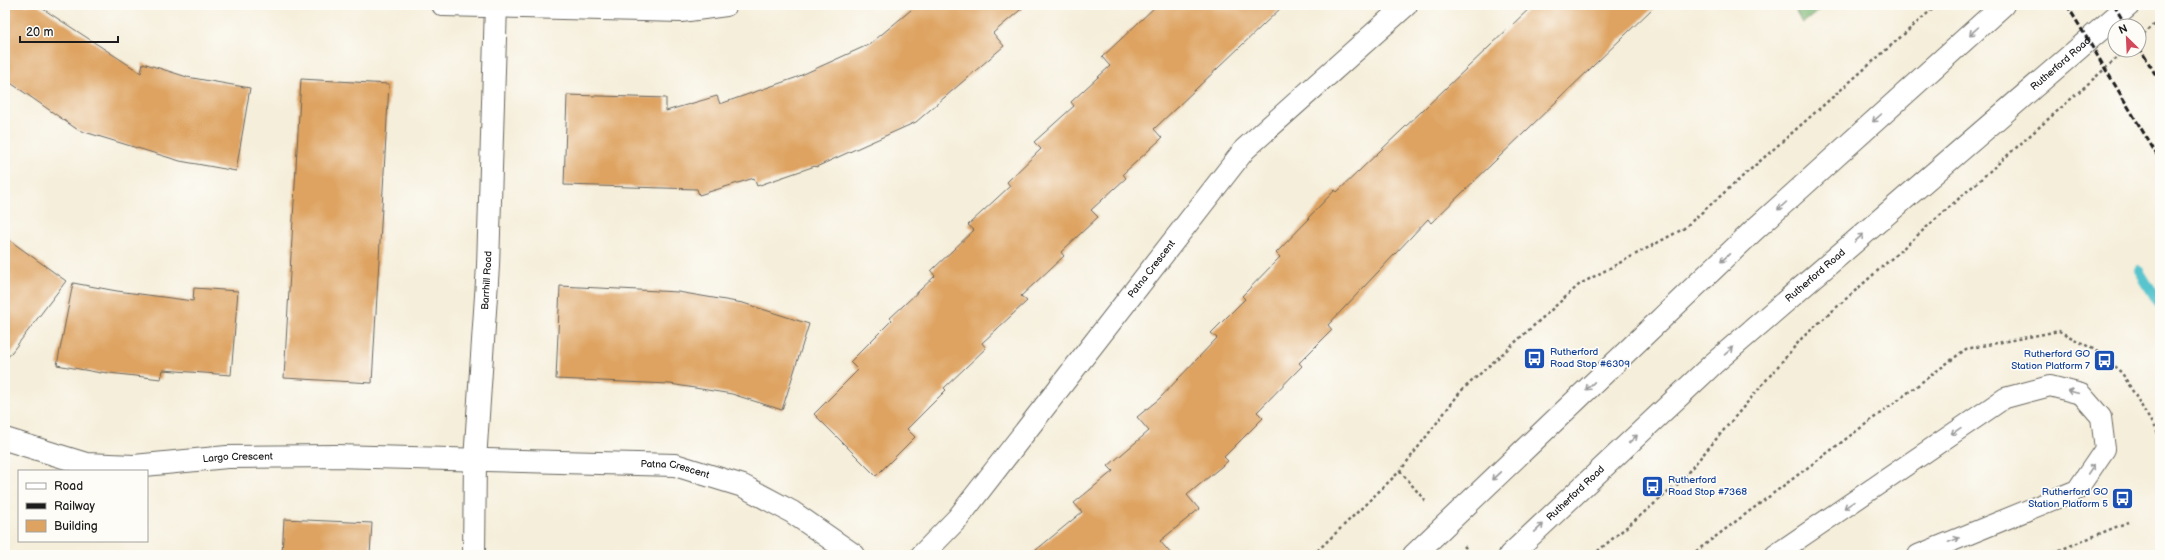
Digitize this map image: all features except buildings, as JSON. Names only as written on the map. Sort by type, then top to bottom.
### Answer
[{"type":"street","points":[[443,5],[681,11],[726,5]]},
{"type":"street","name":"Patna Crescent","points":[[922,555],[958,518],[1245,149],[1406,5]]},
{"type":"street","points":[[1414,555],[1754,231],[2003,5]]},
{"type":"street","name":"Rutherford Road","points":[[1510,555],[1713,364],[2129,5]]},
{"type":"street","name":"Barrhill Road","points":[[474,555],[475,460],[488,266],[496,6]]},
{"type":"street","name":"Largo Crescent","points":[[5,438],[86,464],[134,466],[227,457],[335,456],[475,460]]},
{"type":"street","name":"Patna Crescent","points":[[475,460],[675,464],[743,486],[792,512],[854,555]]},
{"type":"lane","points":[[1775,555],[2005,398],[2050,386],[2081,394],[2102,417],[2105,449],[2077,490],[1918,555]]},
{"type":"path","points":[[1313,555],[1400,471],[1461,391],[1580,284],[1683,230],[1937,5]]},
{"type":"path","points":[[2147,31],[2160,20]]},
{"type":"path","points":[[1593,555],[1678,484],[1802,338],[2117,58]]},
{"type":"path","points":[[1691,555],[1966,349],[2059,331],[2095,350],[2122,373],[2160,437]]},
{"type":"path","points":[[2048,555],[2128,522]]},
{"type":"green space","points":[[1792,5],[1826,5],[1803,23]]},
{"type":"waterway","points":[[2139,271],[2160,305]]},
{"type":"railway","points":[[2067,5],[2160,160]]},
{"type":"railway","points":[[2114,5],[2121,18]]},
{"type":"railway","points":[[2146,58],[2160,82]]},
{"type":"place","name":"Rutherford Road Stop #6309","points":[[1534,358]]},
{"type":"place","name":"Rutherford GO Station Platform 7","points":[[2105,360]]},
{"type":"place","name":"Rutherford Road Stop #7368","points":[[1652,486]]},
{"type":"place","name":"Rutherford GO Station Platform 5","points":[[2123,498]]}]
